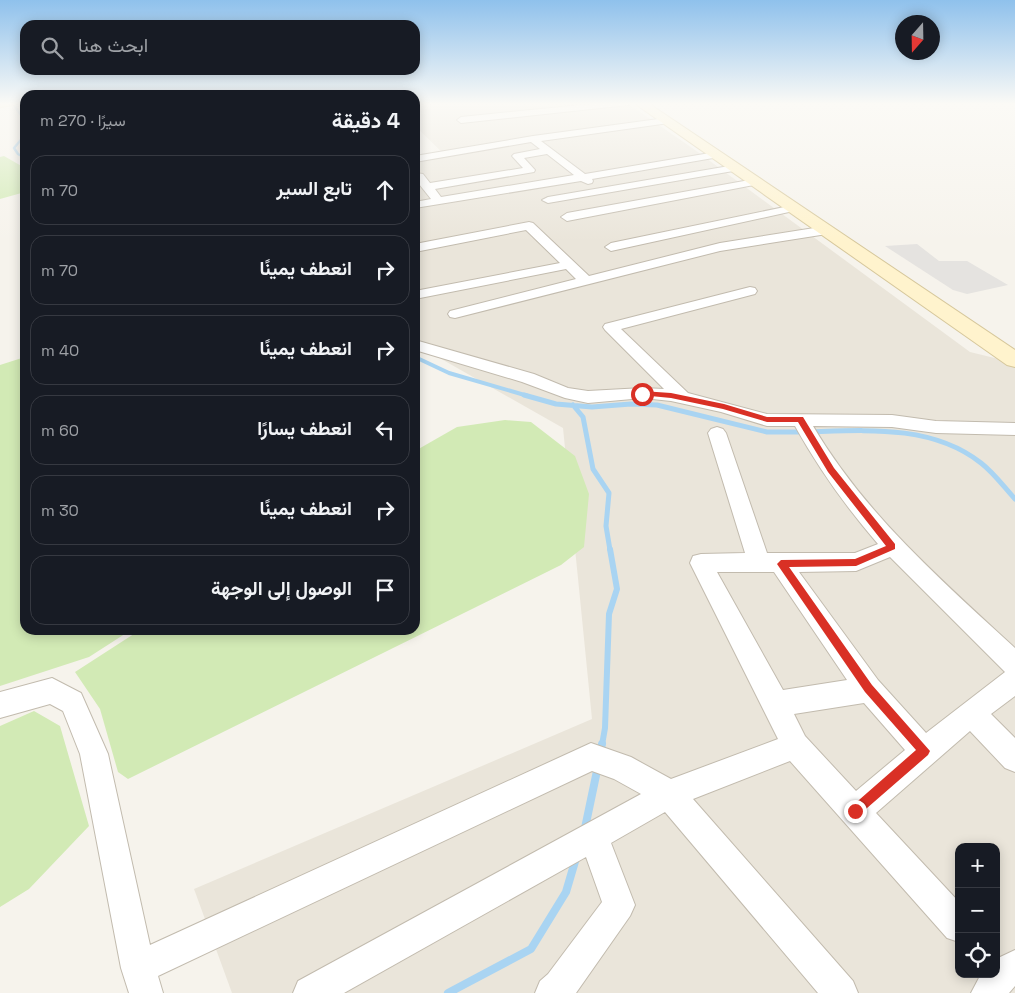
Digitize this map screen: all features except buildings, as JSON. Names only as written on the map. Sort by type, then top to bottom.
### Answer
[{"type":"main road","points":[[708,149],[797,210],[826,223],[1015,343]]},
{"type":"main road","points":[[722,149],[1015,360]]},
{"type":"street","points":[[420,158],[461,149]]},
{"type":"street","points":[[547,149],[601,191]]},
{"type":"street","points":[[428,187],[530,170],[517,156],[548,152]]},
{"type":"street","points":[[420,204],[716,155]]},
{"type":"street","points":[[548,200],[735,168]]},
{"type":"street","points":[[420,177],[438,201]]},
{"type":"street","points":[[567,217],[755,182]]},
{"type":"street","points":[[611,247],[797,210]]},
{"type":"street","points":[[455,314],[720,247],[826,223]]},
{"type":"street","points":[[420,247],[529,226],[586,282]]},
{"type":"street","points":[[698,229],[720,247]]},
{"type":"street","points":[[420,294],[568,265]]},
{"type":"street","points":[[683,398],[610,327],[750,291]]},
{"type":"street","points":[[420,347],[528,378],[565,393],[588,397],[642,394],[683,398],[724,406],[767,420],[805,427],[892,421],[936,427],[1015,429]]},
{"type":"street","points":[[805,427],[831,470],[892,547],[1015,664]]},
{"type":"street","points":[[717,433],[770,563],[869,689],[924,751]]},
{"type":"street","points":[[892,547],[856,562],[701,563],[776,704],[794,746],[955,922]]},
{"type":"street","points":[[855,811],[970,713],[1015,680]]},
{"type":"street","points":[[776,704],[869,689]]},
{"type":"street","points":[[0,705],[52,691],[72,702],[94,754],[142,981],[591,757],[621,767],[669,794],[841,993]]},
{"type":"street","points":[[970,713],[1015,758]]},
{"type":"street","points":[[310,993],[669,794],[794,746]]},
{"type":"street","points":[[558,991],[619,905],[593,836]]},
{"type":"shaded area","points":[[439,149],[694,149],[970,352],[1015,363],[1015,993],[232,993],[194,889],[592,719],[563,428],[420,347],[420,160],[445,155]]},
{"type":"shaded area","points":[[917,244],[939,261],[967,261],[1008,285],[967,294],[953,290],[885,246]]},
{"type":"green space","points":[[4,156],[20,165],[20,193],[0,199],[0,157]]},
{"type":"green space","points":[[20,359],[20,635],[123,635],[89,657],[0,686],[0,365]]},
{"type":"green space","points":[[505,420],[531,422],[575,456],[589,494],[584,547],[561,565],[420,635],[420,448],[457,427]]},
{"type":"green space","points":[[132,635],[419,635],[128,779],[118,772],[100,709],[75,672]]},
{"type":"green space","points":[[34,711],[60,726],[89,826],[29,889],[0,907],[0,726]]},
{"type":"waterway","points":[[15,149],[20,155]]},
{"type":"waterway","points":[[420,359],[449,373],[528,396]]},
{"type":"waterway","points":[[524,395],[556,404],[573,405]]},
{"type":"waterway","points":[[573,405],[592,407],[631,404],[657,405],[767,432],[803,432]]},
{"type":"waterway","points":[[573,405],[583,417],[593,469],[609,493],[606,526],[610,550]]},
{"type":"waterway","points":[[811,432],[899,432],[942,442],[962,451],[981,463],[1015,499]]},
{"type":"waterway","points":[[602,745],[605,728],[609,614],[617,589],[610,549]]},
{"type":"waterway","points":[[600,753],[602,744]]},
{"type":"waterway","points":[[585,828],[598,766]]},
{"type":"waterway","points":[[448,993],[531,949],[566,892],[576,858]]},
{"type":"route","points":[[642,394],[671,395],[724,406],[767,420],[800,419],[831,470],[892,547],[856,562],[781,564],[869,689],[924,751],[855,811]]}]
